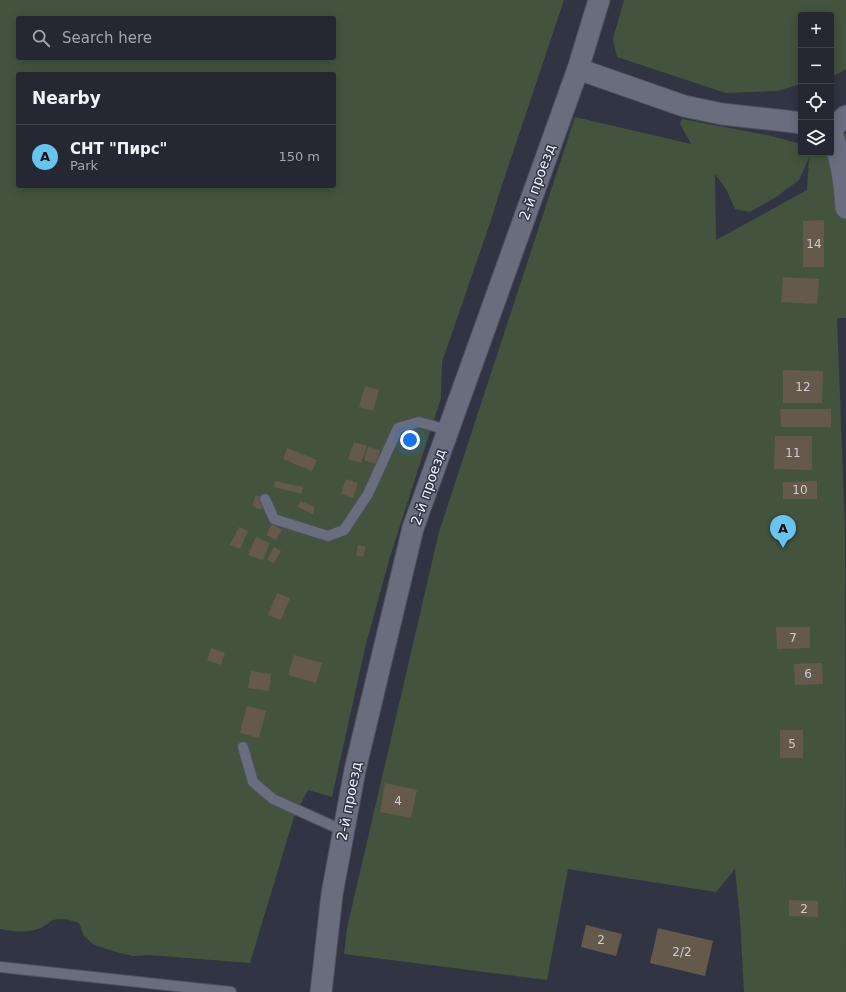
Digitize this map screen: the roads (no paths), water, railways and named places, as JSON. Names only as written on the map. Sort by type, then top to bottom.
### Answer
[{"type":"street","name":"2-й проезд","points":[[321,992],[332,894],[355,770],[413,528],[578,69],[599,0]]},
{"type":"street","points":[[578,69],[684,106],[722,114],[798,123]]},
{"type":"street","points":[[834,127],[846,116]]},
{"type":"street","points":[[834,139],[838,150],[845,188],[846,208]]},
{"type":"lane","points":[[265,499],[274,519],[328,536],[344,530],[368,494],[398,428],[419,422],[448,430]]},
{"type":"lane","points":[[243,747],[253,782],[273,799],[344,831]]},
{"type":"lane","points":[[0,967],[231,992]]},
{"type":"place","name":"СНТ \"Пирс\"","points":[[783,548]]}]
